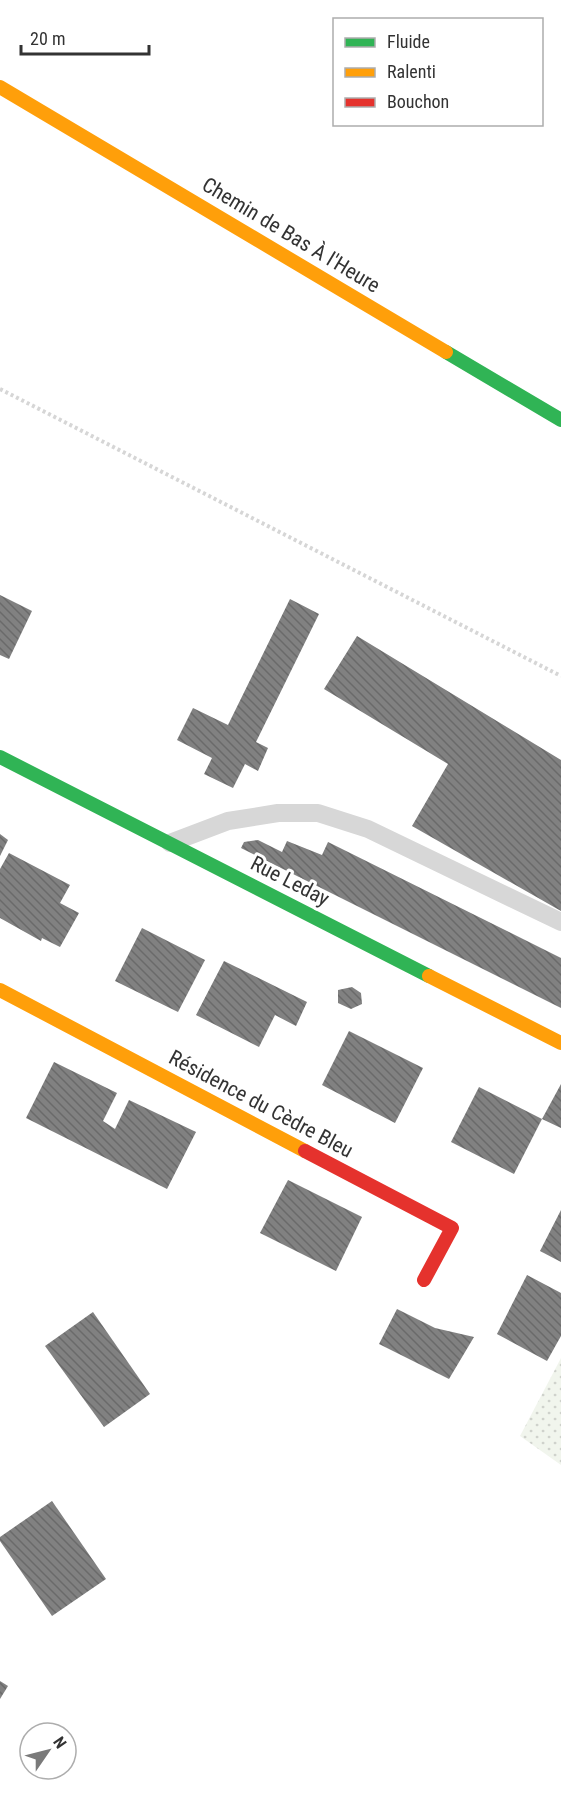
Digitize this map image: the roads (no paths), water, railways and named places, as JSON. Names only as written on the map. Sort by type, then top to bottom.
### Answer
[{"type":"street","name":"Chemin de Bas À l'Heure","points":[[0,87],[561,420]]},
{"type":"street","name":"Rue Leday","points":[[0,757],[561,1043]]},
{"type":"street","name":"Résidence du Cèdre Bleu","points":[[0,990],[452,1228],[424,1280]]},
{"type":"lane","points":[[170,843],[228,821],[278,813],[318,813],[368,829],[561,922]]}]
